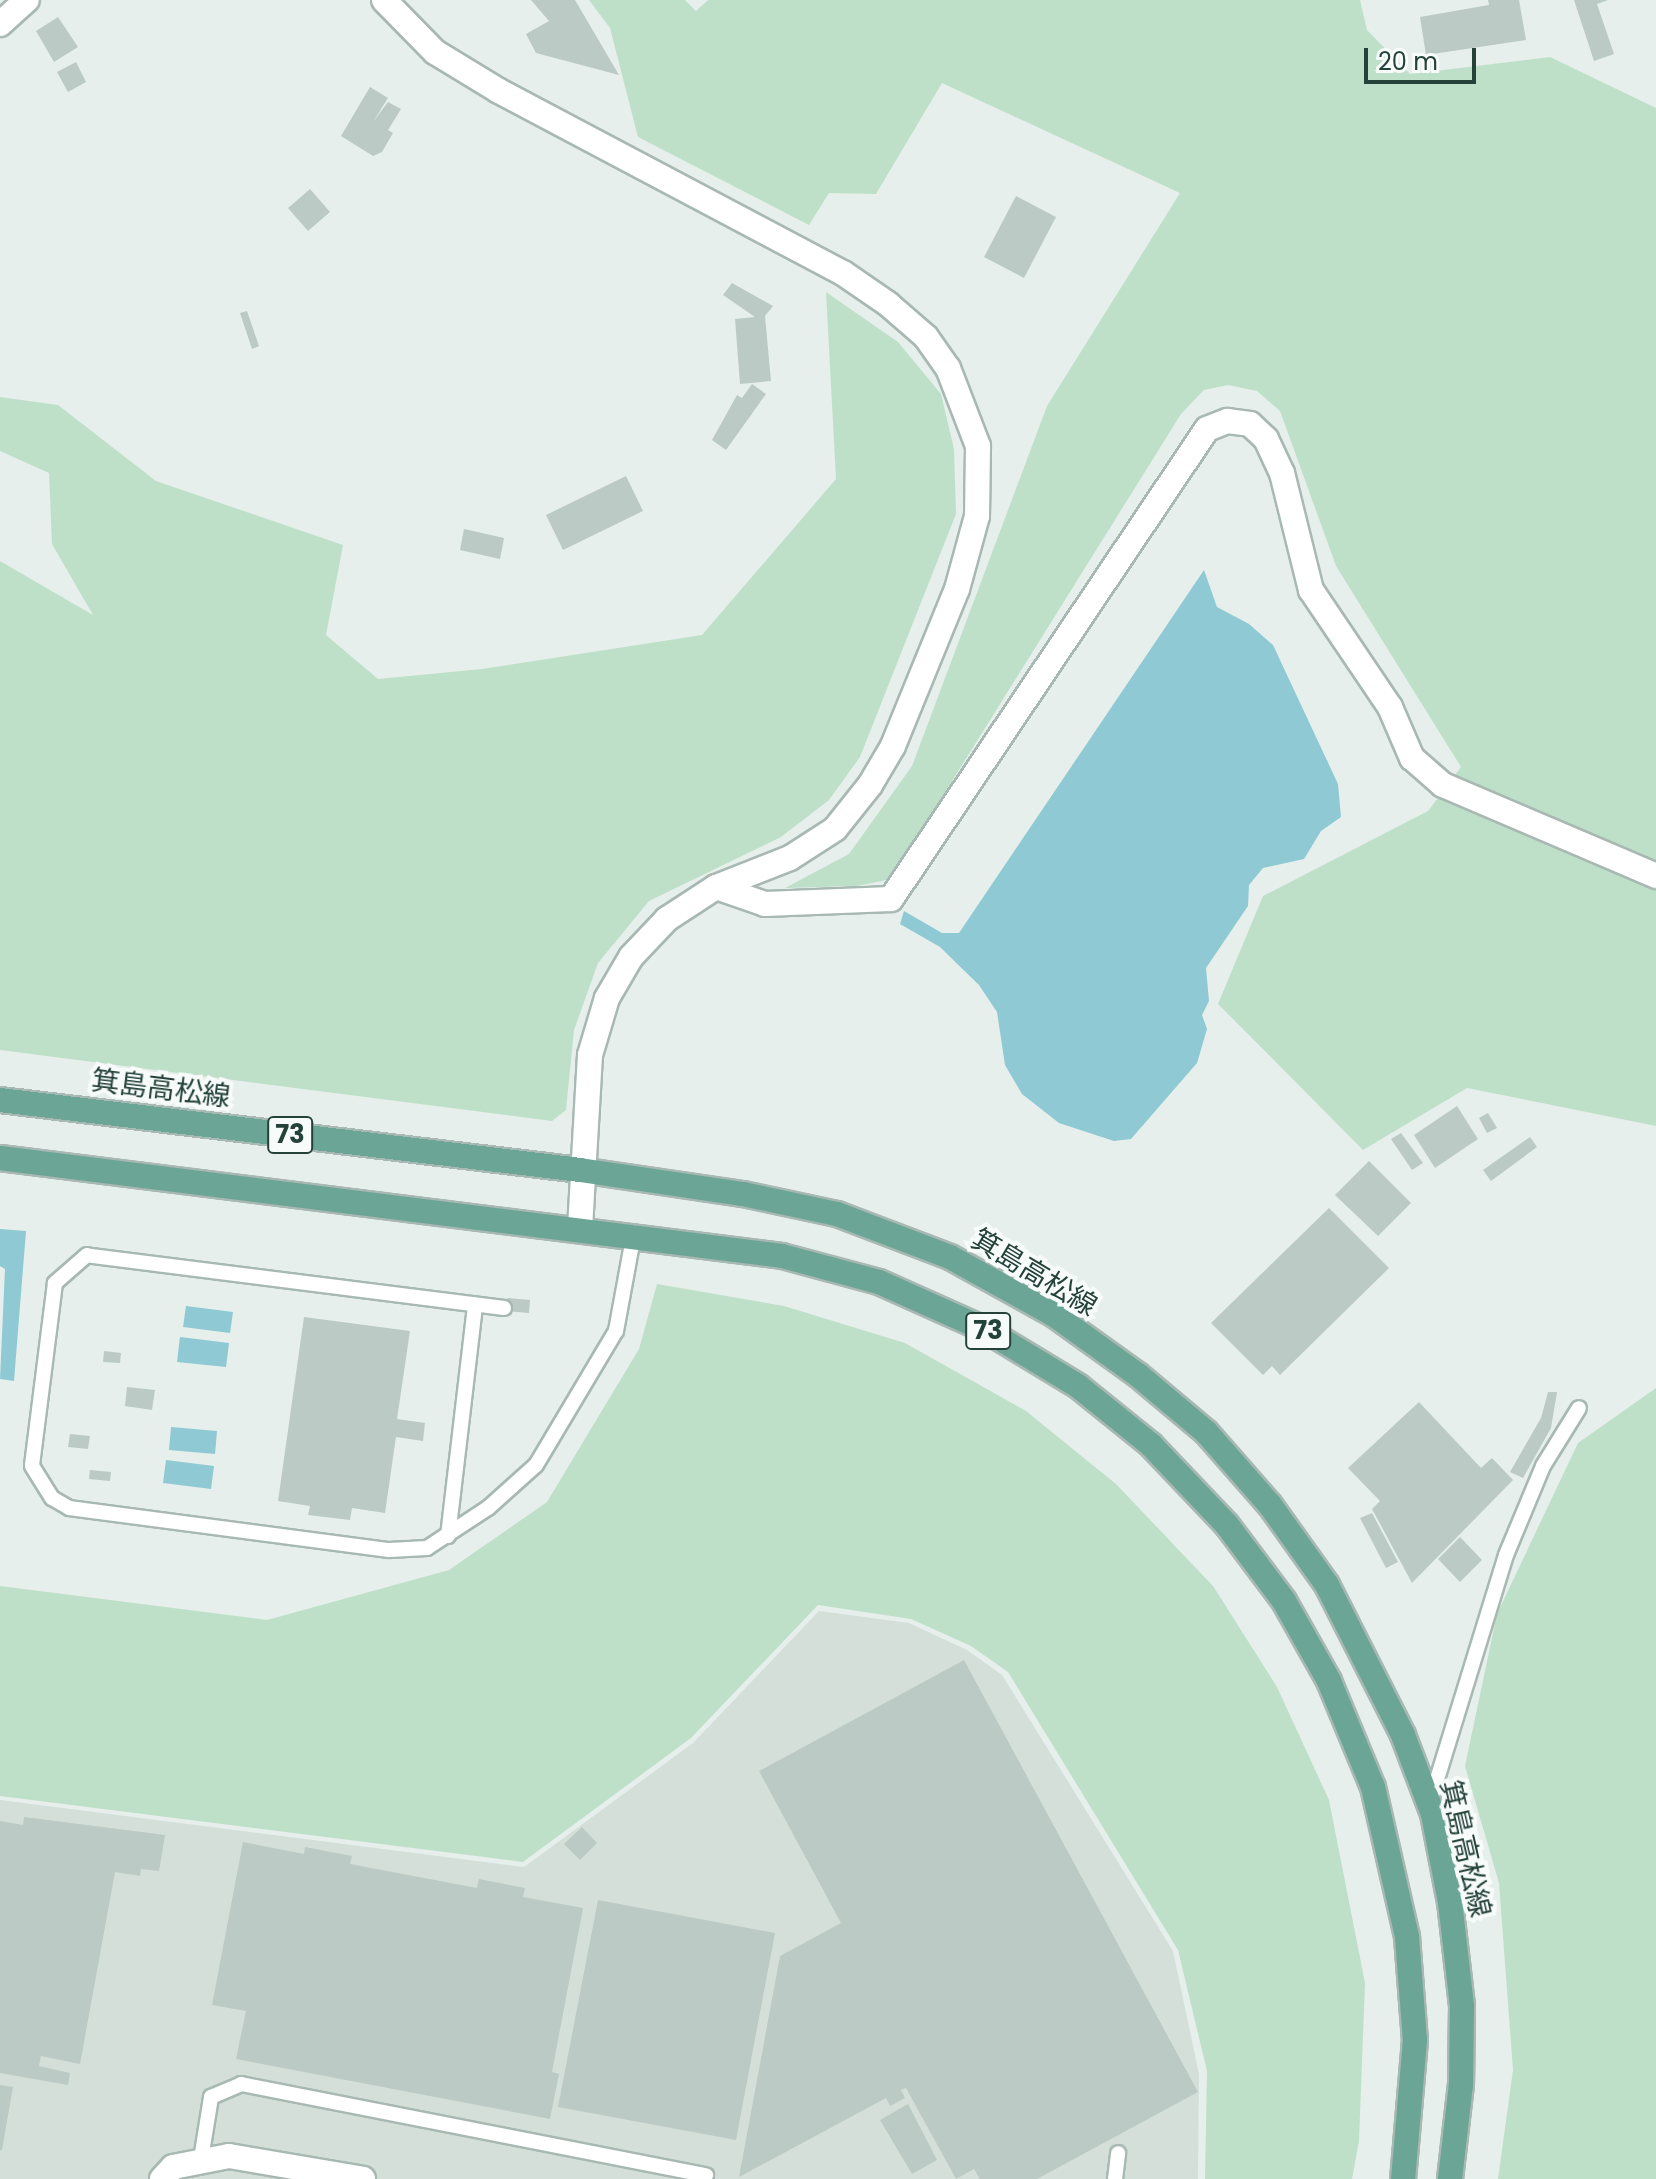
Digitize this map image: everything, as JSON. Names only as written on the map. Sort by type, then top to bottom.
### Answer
[{"type":"main road","name":"箕島高松線","points":[[0,1100],[580,1170],[743,1194],[837,1214],[950,1257],[1053,1314],[1138,1375],[1206,1432],[1270,1505],[1327,1585],[1375,1670],[1429,1804],[1450,1902],[1462,2006],[1461,2084],[1450,2179]]},
{"type":"main road","name":"73","points":[[0,1158],[321,1201],[634,1233],[782,1256],[879,1282],[984,1329],[1078,1386],[1151,1445],[1227,1525],[1284,1601],[1329,1681],[1373,1787],[1407,1937],[1411,1981],[1415,2040],[1403,2179]]},
{"type":"street","points":[[0,24],[27,0]]},
{"type":"street","points":[[384,0],[435,52],[499,91],[843,273],[888,304],[926,337],[964,400],[978,446],[977,516],[957,589],[893,746],[835,829],[790,858],[716,887],[667,919],[631,957],[607,998],[590,1055],[580,1170],[580,1228]]},
{"type":"street","points":[[716,887],[765,904],[891,899],[1207,429],[1227,421],[1250,424],[1266,439],[1282,473],[1311,590],[1390,707],[1412,758],[1443,785],[1656,876]]},
{"type":"street","points":[[162,2179],[173,2167],[201,2159],[257,2159],[363,2179]]},
{"type":"lane","points":[[504,1308],[87,1255],[55,1283],[31,1446],[38,1480],[69,1508],[389,1550],[427,1548],[517,1485],[536,1465],[616,1331],[634,1233]]},
{"type":"lane","points":[[448,1536],[475,1305]]},
{"type":"lane","points":[[1429,1804],[1506,1555],[1543,1466],[1579,1408]]},
{"type":"lane","points":[[201,2159],[211,2097],[241,2084],[706,2175]]},
{"type":"lane","points":[[1115,2179],[1118,2153]]},
{"type":"shaded area","points":[[819,1611],[909,1623],[967,1650],[1002,1675],[1173,1951],[1199,2074],[1198,2179],[0,2179],[0,1800],[524,1867],[693,1743]]},
{"type":"green space","points":[[589,0],[685,0],[696,11],[708,0],[1360,0],[1367,30],[1410,74],[1550,57],[1656,108],[1656,1126],[1467,1088],[1363,1150],[1218,1004],[1263,896],[1428,811],[1461,767],[1336,566],[1280,411],[1257,391],[1228,385],[1204,390],[1181,414],[891,879],[857,886],[785,888],[849,854],[912,766],[1047,406],[1180,193],[942,83],[876,194],[829,193],[809,225],[638,137],[610,28]]},
{"type":"green space","points":[[826,292],[898,342],[941,394],[954,449],[956,514],[860,757],[829,800],[781,837],[649,901],[598,963],[574,1030],[566,1110],[552,1121],[0,1050],[0,561],[93,615],[52,544],[49,473],[0,451],[0,397],[58,405],[156,481],[343,545],[326,635],[378,679],[482,669],[702,635],[836,479]]},
{"type":"green space","points":[[657,1284],[784,1306],[905,1343],[1026,1411],[1116,1484],[1213,1586],[1277,1687],[1329,1800],[1365,1983],[1359,2141],[1352,2179],[1205,2179],[1207,2071],[1178,1950],[1008,1672],[971,1646],[911,1619],[818,1605],[691,1738],[523,1862],[0,1796],[0,1586],[267,1620],[449,1570],[547,1502],[639,1349]]},
{"type":"green space","points":[[1656,1388],[1656,2179],[1498,2179],[1513,2070],[1499,1883],[1465,1766],[1497,1614],[1578,1443]]},
{"type":"water","points":[[1204,570],[1217,607],[1249,624],[1273,645],[1338,784],[1341,817],[1321,831],[1304,859],[1263,868],[1249,885],[1248,906],[1206,968],[1209,1001],[1202,1015],[1207,1029],[1197,1063],[1131,1139],[1114,1141],[1059,1123],[1022,1094],[1005,1065],[997,1012],[979,985],[940,947],[900,924],[904,911],[942,933],[959,933]]},
{"type":"water","points":[[0,1229],[26,1231],[14,1381],[0,1379],[5,1269],[0,1266]]},
{"type":"water","points":[[186,1306],[233,1312],[230,1333],[183,1327]]},
{"type":"water","points":[[180,1337],[229,1343],[226,1367],[177,1362]]},
{"type":"water","points":[[171,1427],[217,1431],[215,1454],[169,1450]]},
{"type":"water","points":[[166,1460],[214,1466],[211,1489],[163,1483]]},
{"type":"building","points":[[531,0],[575,0],[619,75],[536,53],[526,34],[549,21]]},
{"type":"building","points":[[1488,0],[1519,0],[1526,40],[1426,55],[1420,17],[1489,5]]},
{"type":"building","points":[[1574,0],[1608,0],[1597,4],[1614,54],[1594,61]]},
{"type":"building","points":[[58,17],[78,47],[54,62],[36,31]]},
{"type":"building","points":[[76,62],[86,82],[68,92],[57,72]]},
{"type":"building","points":[[370,87],[388,98],[373,122],[388,102],[401,109],[388,130],[393,133],[382,152],[373,156],[341,136]]},
{"type":"building","points":[[310,189],[330,212],[308,231],[288,208]]},
{"type":"building","points":[[1016,196],[1056,217],[1024,278],[984,257]]},
{"type":"building","points":[[732,283],[773,306],[765,316],[771,381],[740,384],[735,319],[755,317],[723,295]]},
{"type":"building","points":[[247,311],[259,346],[252,349],[240,313]]},
{"type":"building","points":[[752,384],[766,394],[726,450],[712,440],[737,395],[742,398]]},
{"type":"building","points":[[626,476],[643,511],[563,550],[546,515]]},
{"type":"building","points":[[464,529],[504,538],[500,559],[460,550]]},
{"type":"building","points":[[1457,1106],[1478,1139],[1435,1168],[1414,1135]]},
{"type":"building","points":[[1488,1113],[1497,1128],[1487,1133],[1479,1118]]},
{"type":"building","points":[[1401,1133],[1423,1163],[1412,1170],[1391,1139]]},
{"type":"building","points":[[1530,1137],[1537,1147],[1491,1181],[1483,1170]]},
{"type":"building","points":[[1369,1161],[1411,1203],[1378,1236],[1335,1195]]},
{"type":"building","points":[[1329,1208],[1389,1268],[1280,1375],[1272,1366],[1263,1375],[1211,1323]]},
{"type":"building","points":[[507,1298],[530,1300],[529,1313],[506,1311]]},
{"type":"building","points":[[304,1317],[410,1331],[397,1419],[425,1423],[423,1441],[396,1437],[385,1513],[352,1508],[350,1520],[308,1515],[310,1506],[278,1501]]},
{"type":"building","points":[[104,1351],[121,1353],[120,1363],[103,1362]]},
{"type":"building","points":[[127,1387],[155,1390],[152,1410],[125,1406]]},
{"type":"building","points":[[1548,1392],[1557,1392],[1551,1428],[1523,1478],[1510,1472],[1541,1418]]},
{"type":"building","points":[[1419,1402],[1481,1468],[1492,1458],[1513,1480],[1412,1583],[1372,1509],[1380,1501],[1348,1468]]},
{"type":"building","points":[[70,1434],[90,1436],[88,1449],[68,1447]]},
{"type":"building","points":[[90,1470],[111,1472],[110,1481],[89,1479]]},
{"type":"building","points":[[1372,1513],[1398,1562],[1386,1568],[1360,1518]]},
{"type":"building","points":[[1460,1537],[1482,1560],[1460,1582],[1438,1559]]},
{"type":"building","points":[[964,1660],[1198,2092],[1037,2179],[980,2179],[974,2169],[956,2179],[906,2088],[901,2090],[905,2098],[890,2106],[886,2098],[739,2177],[780,1956],[841,1923],[759,1771]]},
{"type":"building","points":[[24,1817],[165,1835],[159,1871],[141,1869],[140,1876],[115,1872],[80,2064],[41,2056],[39,2066],[70,2073],[68,2085],[0,2073],[0,1821],[23,1825]]},
{"type":"building","points":[[582,1827],[597,1843],[580,1860],[564,1844]]},
{"type":"building","points":[[243,1842],[304,1854],[305,1847],[352,1856],[350,1864],[477,1888],[479,1879],[525,1888],[523,1897],[583,1908],[552,2072],[559,2074],[550,2119],[236,2059],[246,2011],[212,2005]]},
{"type":"building","points":[[598,1900],[775,1933],[736,2140],[558,2107]]},
{"type":"building","points":[[0,2085],[13,2087],[2,2150],[0,2150]]},
{"type":"building","points":[[908,2104],[937,2160],[912,2174],[880,2120]]}]
